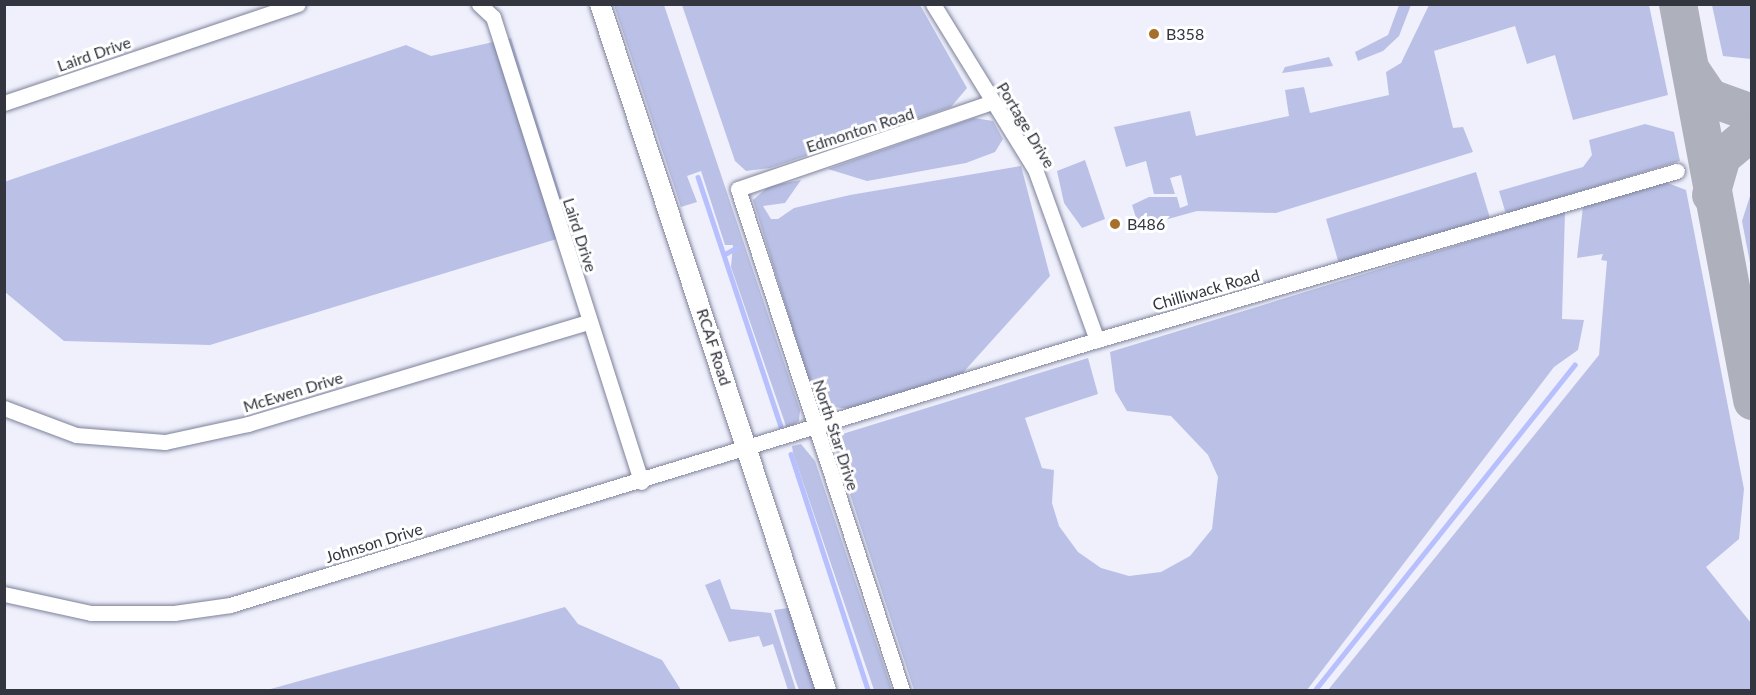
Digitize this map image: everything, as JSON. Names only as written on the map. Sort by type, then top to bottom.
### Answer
[{"type":"main road","name":"RCAF Road","points":[[600,4],[826,690]]},
{"type":"street","name":"Laird Drive","points":[[4,103],[298,4]]},
{"type":"street","name":"Laird Drive","points":[[479,4],[493,17],[641,482]]},
{"type":"street","name":"Portage Drive","points":[[933,4],[1035,169],[1097,340]]},
{"type":"street","name":"Edmonton Road","points":[[738,189],[992,102]]},
{"type":"street","name":"Chilliwack Road","points":[[747,450],[1097,340],[1677,171]]},
{"type":"street","name":"North Star Drive","points":[[738,189],[902,690]]},
{"type":"street","name":"McEwen Drive","points":[[4,408],[76,435],[165,442],[248,424],[589,322]]},
{"type":"street","name":"Johnson Drive","points":[[4,594],[91,613],[174,613],[230,605],[747,450]]},
{"type":"shaded area","points":[[614,5],[664,5],[800,410],[799,421],[787,429],[731,267],[733,245],[725,245],[701,171],[687,176],[697,202],[681,207]]},
{"type":"shaded area","points":[[682,5],[920,5],[967,88],[951,107],[770,168],[746,171],[735,161]]},
{"type":"shaded area","points":[[1399,5],[1411,5],[1399,36],[1383,51],[1358,61],[1355,52],[1388,35]]},
{"type":"shaded area","points":[[1429,5],[1649,5],[1668,95],[1573,120],[1555,55],[1527,64],[1515,26],[1434,51],[1453,128],[1463,127],[1473,152],[1276,213],[1197,211],[1139,227],[1132,205],[1149,197],[1177,197],[1180,208],[1188,205],[1181,175],[1170,178],[1175,194],[1154,194],[1146,161],[1126,167],[1114,127],[1190,111],[1196,136],[1289,116],[1285,90],[1304,87],[1310,113],[1389,95],[1386,72],[1401,63]]},
{"type":"shaded area","points":[[1712,5],[1751,5],[1751,59],[1723,56]]},
{"type":"shaded area","points":[[511,38],[573,234],[210,345],[64,341],[5,292],[4,182],[406,45],[431,56]]},
{"type":"shaded area","points":[[1329,57],[1333,66],[1282,73],[1285,67]]},
{"type":"shaded area","points":[[974,118],[993,121],[1003,139],[995,152],[966,163],[867,181],[828,169]]},
{"type":"shaded area","points":[[1645,124],[1674,132],[1680,161],[1506,214],[1499,191],[1583,167],[1592,155],[1589,140]]},
{"type":"shaded area","points":[[1085,160],[1105,219],[1082,228],[1064,203],[1057,171]]},
{"type":"shaded area","points":[[1021,166],[1050,276],[959,377],[850,409],[816,405],[753,200],[769,186],[801,180],[785,203],[763,206],[771,219],[778,219],[794,208],[850,195]]},
{"type":"shaded area","points":[[1476,172],[1490,218],[1339,264],[1326,219]]},
{"type":"shaded area","points":[[1665,182],[1686,190],[1744,489],[1739,539],[1706,567],[1751,623],[1751,690],[1328,690],[1599,355],[1607,261],[1601,260],[1603,254],[1577,258],[1583,207]]},
{"type":"shaded area","points":[[1751,193],[1751,268],[1742,221]]},
{"type":"shaded area","points":[[1565,212],[1562,319],[1584,320],[1578,350],[1554,367],[1307,690],[914,690],[833,442],[836,436],[1088,358],[1098,394],[1025,418],[1042,468],[1054,470],[1052,503],[1059,526],[1078,552],[1101,568],[1129,576],[1161,572],[1190,556],[1212,529],[1218,477],[1208,455],[1171,416],[1127,411],[1115,391],[1110,352]]},
{"type":"shaded area","points":[[801,444],[815,461],[892,690],[874,690],[793,453],[792,446]]},
{"type":"shaded area","points":[[720,579],[731,609],[771,613],[796,690],[788,690],[773,644],[763,647],[759,636],[729,642],[705,585]]},
{"type":"shaded area","points":[[565,607],[578,624],[662,660],[681,690],[267,690]]},
{"type":"shaded area","points":[[788,608],[816,690],[799,690],[795,679],[774,610]]},
{"type":"waterway","points":[[698,177],[781,426]]},
{"type":"waterway","points":[[725,254],[736,248]]},
{"type":"waterway","points":[[1315,690],[1574,365]]},
{"type":"waterway","points":[[791,454],[868,690]]},
{"type":"taxiway","points":[[1678,4],[1752,401]]},
{"type":"taxiway","points":[[1691,70],[1710,98],[1752,113]]},
{"type":"taxiway","points":[[1711,195],[1722,157],[1752,132]]},
{"type":"place","name":"B358","points":[[1154,34]]},
{"type":"place","name":"B486","points":[[1115,224]]}]
